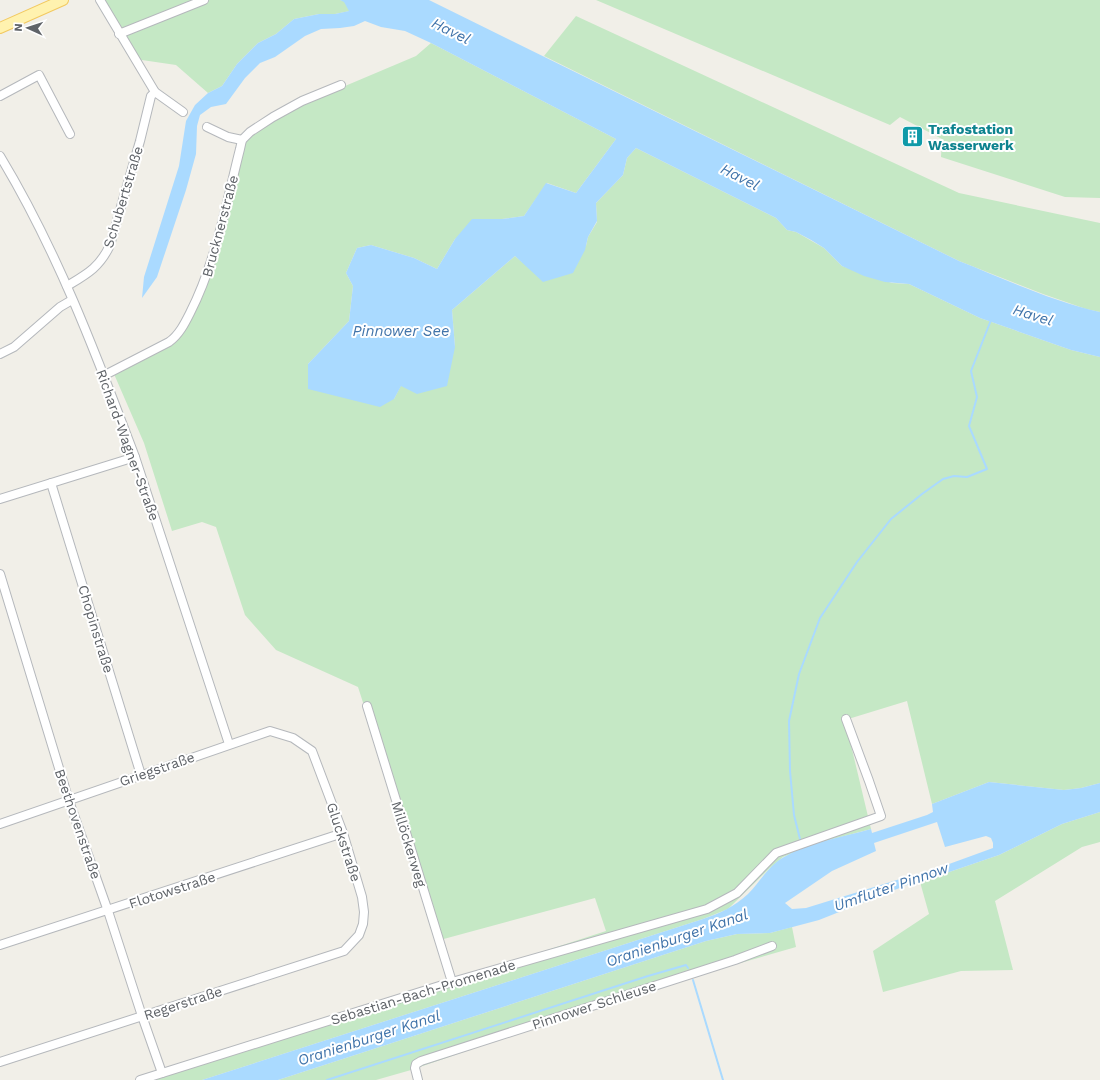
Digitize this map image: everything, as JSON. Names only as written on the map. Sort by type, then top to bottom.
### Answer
[{"type":"main road","points":[[0,28],[64,0]]},
{"type":"street","points":[[100,0],[155,92],[183,112]]},
{"type":"street","points":[[119,34],[204,0]]},
{"type":"street","points":[[0,96],[39,75],[70,134]]},
{"type":"street","points":[[207,127],[228,138],[242,140],[250,132],[273,117],[302,101],[341,85]]},
{"type":"street","name":"Schubertstraße","points":[[67,286],[95,268],[105,255],[110,245],[140,142],[151,96],[155,92]]},
{"type":"street","name":"Brucknerstraße","points":[[103,376],[169,342],[178,334],[188,318],[206,278],[239,157],[242,140]]},
{"type":"street","name":"Richard-Wagner-Straße","points":[[0,156],[26,202],[67,286],[135,457],[229,744]]},
{"type":"street","points":[[0,354],[14,347],[60,307],[72,300]]},
{"type":"street","points":[[0,498],[135,457]]},
{"type":"street","name":"Chopinstraße","points":[[51,483],[142,775]]},
{"type":"street","name":"Beethovenstraße","points":[[0,574],[70,800],[162,1073]]},
{"type":"street","name":"Millöckerweg","points":[[367,706],[452,982]]},
{"type":"street","name":"Sebastian-Bach-Promenade","points":[[140,1080],[452,982],[707,909],[737,893],[776,853],[881,816],[846,719]]},
{"type":"street","name":"Griegstraße","points":[[1,822],[70,800],[270,731],[293,738],[312,751]]},
{"type":"street","name":"Gluckstraße","points":[[312,751],[343,833],[363,904],[363,924],[359,935]]},
{"type":"street","name":"Flotowstraße","points":[[0,945],[108,911],[343,833]]},
{"type":"street","name":"Regerstraße","points":[[0,1062],[344,951],[359,935]]},
{"type":"street","name":"Pinnower Schleuse","points":[[418,1080],[415,1068],[416,1064],[421,1061],[735,960],[772,946]]},
{"type":"green space","points":[[97,0],[340,0],[344,1],[350,11],[335,14],[319,14],[294,19],[276,34],[258,43],[237,64],[222,86],[208,93],[176,65],[135,59]]},
{"type":"green space","points":[[596,0],[1100,0],[1100,198],[1065,197],[941,157],[942,139],[900,117],[890,125]]},
{"type":"green space","points":[[576,16],[959,193],[1100,223],[1100,312],[1086,309],[1043,294],[959,261],[544,56]]},
{"type":"green space","points":[[431,43],[616,139],[576,193],[547,183],[524,216],[502,219],[455,239],[437,269],[414,258],[371,245],[357,248],[346,273],[353,286],[349,321],[308,364],[394,399],[401,385],[455,347],[452,310],[515,256],[522,262],[586,246],[588,237],[597,222],[596,203],[623,175],[627,158],[636,148],[776,218],[787,230],[796,232],[824,248],[842,266],[892,283],[909,284],[980,318],[1071,350],[1100,357],[1100,783],[1081,788],[1064,790],[989,782],[932,804],[907,701],[845,720],[871,829],[814,844],[783,857],[728,909],[703,919],[202,1080],[145,1080],[606,931],[595,898],[440,940],[358,687],[276,650],[245,615],[216,527],[202,522],[172,531],[144,443],[114,374],[175,343],[202,298],[221,239],[244,144],[251,134],[293,108],[416,56]]},
{"type":"green space","points":[[1100,812],[1100,842],[1082,847],[995,901],[1013,970],[961,971],[883,992],[873,951],[929,914],[920,882],[999,855],[1062,824]]},
{"type":"green space","points":[[792,927],[796,947],[699,975],[683,977],[411,1070],[376,1080],[278,1080],[706,941],[737,934],[770,933]]},
{"type":"water","points":[[340,0],[429,0],[959,261],[1046,296],[1100,312],[1100,357],[1071,350],[980,318],[909,284],[885,282],[864,276],[842,266],[824,248],[811,240],[796,232],[787,230],[776,218],[636,148],[627,158],[623,175],[596,203],[597,221],[588,237],[585,250],[573,273],[543,282],[515,256],[452,310],[455,347],[447,386],[417,394],[401,386],[394,399],[380,407],[308,389],[308,364],[349,321],[353,286],[346,273],[357,248],[371,245],[414,258],[437,269],[455,239],[472,219],[502,219],[524,216],[546,183],[576,193],[616,139],[405,31],[381,27],[365,21],[354,26],[321,29],[305,36],[275,57],[260,63],[245,78],[226,104],[211,107],[200,115],[197,126],[196,154],[186,190],[157,277],[142,298],[144,277],[179,166],[186,121],[195,105],[208,93],[222,86],[237,64],[258,43],[276,34],[294,19],[319,14],[335,14],[349,11],[344,2]]},
{"type":"water","name":"Oranienburger Kanal","points":[[989,782],[1064,790],[1081,788],[1100,783],[1100,812],[1062,824],[999,855],[920,882],[919,875],[993,848],[991,838],[986,836],[945,847],[937,822],[874,843],[876,851],[832,871],[785,903],[792,909],[806,908],[900,879],[902,887],[819,920],[770,933],[737,934],[706,941],[278,1080],[202,1080],[709,917],[727,909],[743,899],[773,865],[784,857],[804,847],[871,829],[872,833],[927,815],[933,812],[932,804]]},
{"type":"waterway","points":[[800,839],[794,815],[790,771],[789,721],[799,674],[820,618],[857,562],[891,519],[943,479],[954,476],[967,477],[987,469],[969,426],[977,397],[971,371],[991,320]]},
{"type":"waterway","name":"Umfluter Pinnow","points":[[893,886],[927,875]]},
{"type":"waterway","points":[[327,1080],[648,976],[686,965],[688,968]]},
{"type":"waterway","points":[[693,980],[723,1080]]},
{"type":"place","name":"Trafostation Wasserwerk","points":[[912,137]]},
{"type":"water label","name":"Havel","points":[[451,31]]},
{"type":"water label","name":"Havel","points":[[740,177]]},
{"type":"water label","name":"Havel","points":[[1033,315]]},
{"type":"water label","name":"Pinnower See","points":[[401,331]]}]
